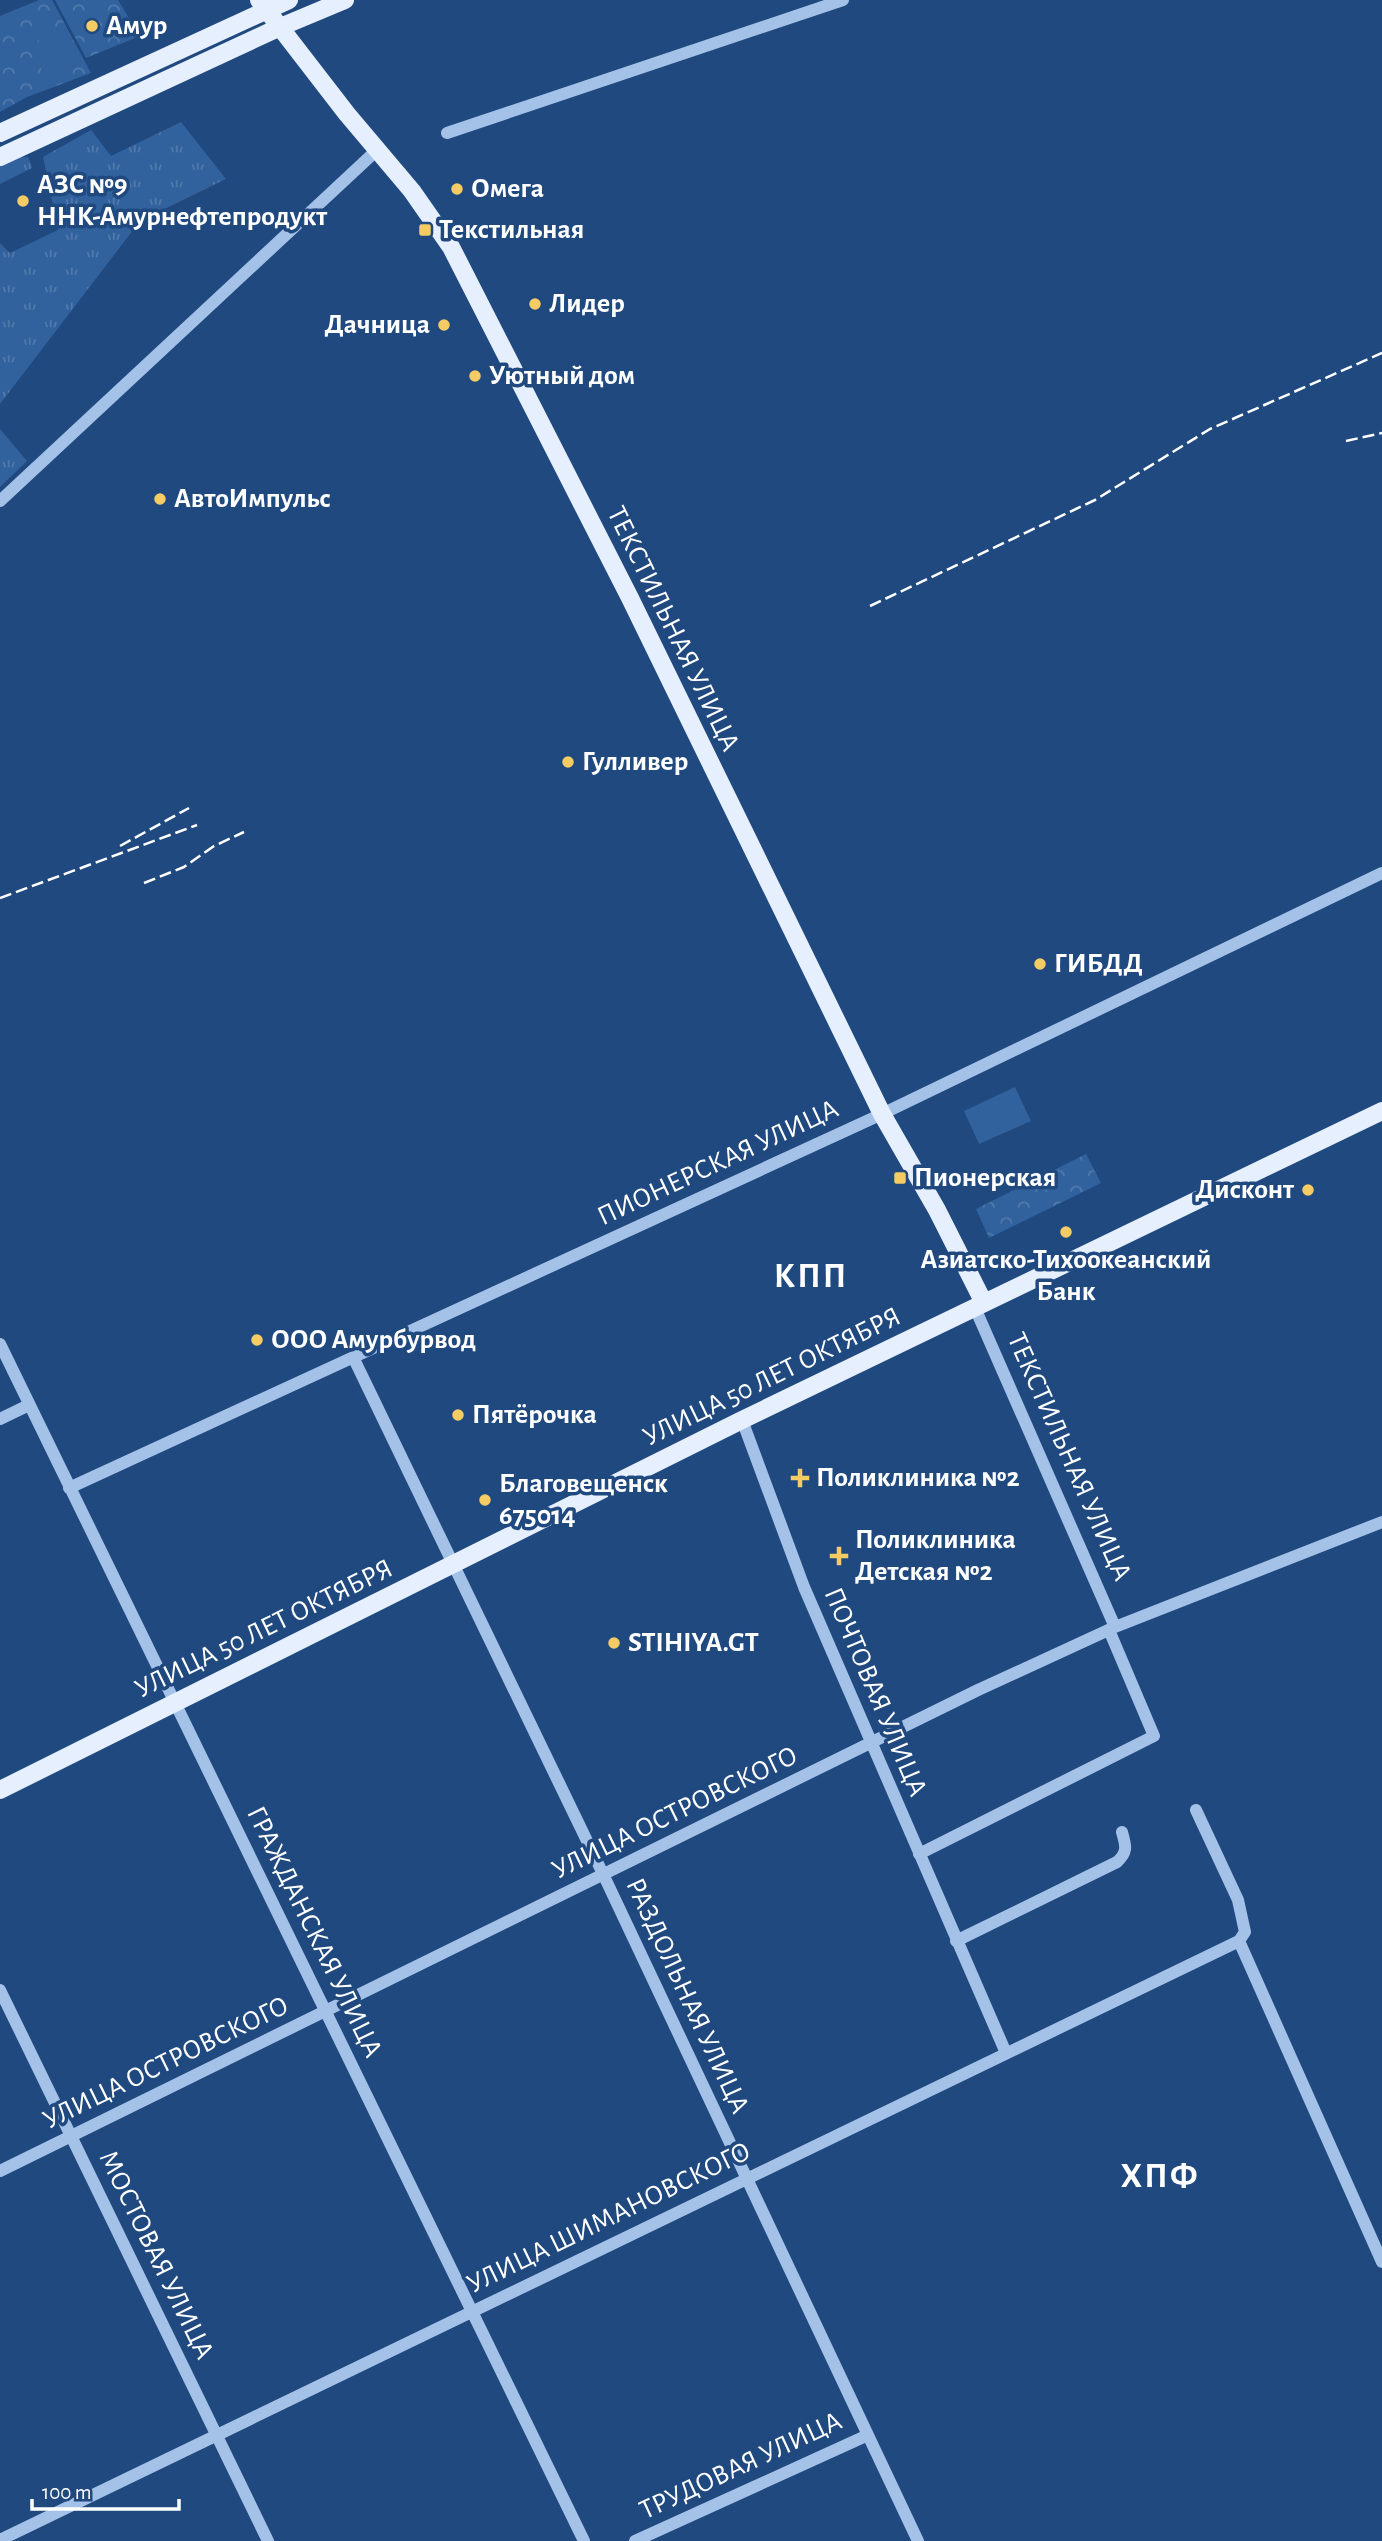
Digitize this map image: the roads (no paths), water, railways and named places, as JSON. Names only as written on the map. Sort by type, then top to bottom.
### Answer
[{"type":"main road","points":[[0,133],[262,5],[289,0]]},
{"type":"main road","points":[[0,157],[278,28],[345,0]]},
{"type":"main road","name":"ТЕКСТИЛЬНАЯ УЛИЦА","points":[[262,5],[412,191],[451,247],[613,564],[882,1114],[937,1210],[979,1306]]},
{"type":"main road","name":"УЛИЦА 50 ЛЕТ ОКТЯБРЯ","points":[[0,1790],[743,1420],[1382,1111]]},
{"type":"street","points":[[447,132],[844,0]]},
{"type":"street","points":[[0,501],[377,150]]},
{"type":"street","name":"ПИОНЕРСКАЯ УЛИЦА","points":[[69,1488],[882,1114],[1382,873]]},
{"type":"street","name":"ТЕКСТИЛЬНАЯ УЛИЦА","points":[[919,1854],[1154,1736],[979,1306]]},
{"type":"street","name":"ГРАЖДАНСКАЯ УЛИЦА","points":[[0,1344],[584,2541]]},
{"type":"street","name":"РАЗДОЛЬНАЯ УЛИЦА","points":[[354,1359],[604,1875],[918,2541]]},
{"type":"street","points":[[0,1419],[29,1405]]},
{"type":"street","name":"ПОЧТОВАЯ УЛИЦА","points":[[743,1420],[804,1587],[1006,2053]]},
{"type":"street","name":"УЛИЦА ОСТРОВСКОГО","points":[[0,2171],[72,2138],[870,1742],[1112,1628],[1382,1522]]},
{"type":"street","points":[[1196,1810],[1238,1900],[1245,1932],[1239,1941],[1382,2262]]},
{"type":"street","points":[[956,1941],[1117,1862],[1125,1855],[1127,1848],[1122,1832]]},
{"type":"street","name":"УЛИЦА ШИМАНОВСКОГО","points":[[0,2540],[1239,1941]]},
{"type":"street","name":"МОСТОВАЯ УЛИЦА","points":[[0,1990],[268,2541]]},
{"type":"street","name":"ТРУДОВАЯ УЛИЦА","points":[[635,2541],[868,2435]]},
{"type":"railway","points":[[870,606],[1095,500],[1210,429],[1382,353]]},
{"type":"railway","points":[[1346,441],[1382,433]]},
{"type":"railway","points":[[120,846],[189,808]]},
{"type":"railway","points":[[0,898],[197,825]]},
{"type":"railway","points":[[144,883],[184,867],[214,846],[244,832]]},
{"type":"place","name":"Амур","points":[[92,26]]},
{"type":"place","name":"Омега","points":[[457,189]]},
{"type":"place","name":"АЗС №9 ННК-Амурнефтепродукт","points":[[23,201]]},
{"type":"place","name":"Текстильная","points":[[425,230]]},
{"type":"place","name":"Лидер","points":[[535,304]]},
{"type":"place","name":"Дачница","points":[[444,325]]},
{"type":"place","name":"Уютный дом","points":[[475,376]]},
{"type":"place","name":"АвтоИмпульс","points":[[160,499]]},
{"type":"place","name":"Гулливер","points":[[568,762]]},
{"type":"place","name":"ГИБДД","points":[[1040,964]]},
{"type":"place","name":"Пионерская","points":[[900,1178]]},
{"type":"place","name":"Дисконт","points":[[1308,1190]]},
{"type":"place","name":"Азиатско-Тихоокеанский Банк","points":[[1066,1232]]},
{"type":"place","name":"ООО Амурбурвод","points":[[257,1340]]},
{"type":"place","name":"Пятёрочка","points":[[458,1415]]},
{"type":"place","name":"Поликлиника №2","points":[[800,1478]]},
{"type":"place","name":"Благовещенск 675014","points":[[485,1500]]},
{"type":"place","name":"Поликлиника Детская №2","points":[[839,1556]]},
{"type":"place","name":"STIHIYA.GT","points":[[614,1643]]},
{"type":"district","name":"КПП","points":[[811,1276]]},
{"type":"district","name":"ХПФ","points":[[1160,2176]]}]
